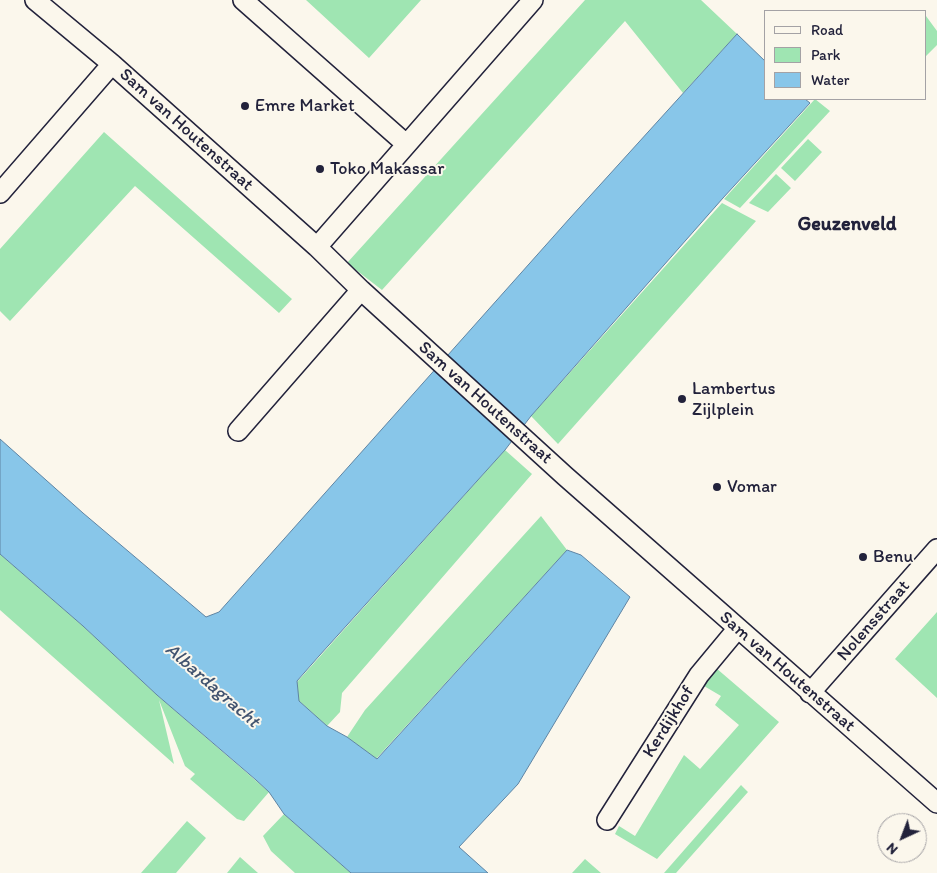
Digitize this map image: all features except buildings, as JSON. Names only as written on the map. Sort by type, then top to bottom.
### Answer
[{"type":"street","name":"Sam van Houtenstraat","points":[[35,0],[112,64],[317,247],[526,440],[810,693],[937,803]]},
{"type":"street","points":[[243,0],[406,144]]},
{"type":"street","points":[[317,247],[533,0]]},
{"type":"street","points":[[0,193],[112,64]]},
{"type":"street","points":[[238,431],[362,290]]},
{"type":"street","name":"Nolensstraat","points":[[810,693],[937,548]]},
{"type":"street","name":"Kerdijkhof","points":[[607,820],[699,675],[738,628]]},
{"type":"green space","points":[[306,0],[421,0],[369,58]]},
{"type":"green space","points":[[585,0],[701,0],[737,34],[683,93],[625,21],[382,290],[347,263]]},
{"type":"green space","points":[[927,17],[937,31],[937,45],[927,55]]},
{"type":"green space","points":[[814,100],[830,111],[740,208],[724,199]]},
{"type":"green space","points":[[104,132],[292,299],[279,313],[135,186],[10,321],[0,311],[0,249]]},
{"type":"green space","points":[[808,139],[822,152],[795,181],[781,168]]},
{"type":"green space","points":[[776,174],[791,188],[768,212],[749,203]]},
{"type":"green space","points":[[722,203],[756,221],[558,444],[531,416]]},
{"type":"green space","points":[[505,450],[532,474],[342,693],[340,712],[327,726],[298,700],[297,682]]},
{"type":"green space","points":[[541,516],[567,550],[376,759],[347,737],[365,710]]},
{"type":"green space","points":[[0,554],[83,626],[157,695],[269,792],[244,821],[237,819],[190,779],[195,774],[185,766],[159,700],[174,764],[0,610]]},
{"type":"green space","points":[[937,612],[937,698],[895,659]]},
{"type":"green space","points":[[716,668],[779,722],[657,859],[615,834],[619,826],[635,836],[684,755],[700,769],[739,725],[715,705],[721,696],[704,686]]},
{"type":"green space","points":[[741,785],[748,792],[676,873],[664,873]]},
{"type":"green space","points":[[284,814],[351,873],[295,873],[271,851],[263,836]]},
{"type":"green space","points":[[187,821],[206,838],[176,873],[141,873]]},
{"type":"green space","points":[[240,857],[258,873],[227,873]]},
{"type":"green space","points":[[585,859],[601,873],[572,873]]},
{"type":"water","name":"Albardagracht","points":[[737,34],[764,60],[764,100],[806,100],[810,103],[723,198],[531,416],[505,450],[297,681],[299,701],[327,726],[347,737],[377,759],[567,550],[581,555],[630,597],[518,784],[459,847],[488,873],[351,873],[284,814],[269,792],[256,780],[157,695],[83,626],[0,554],[0,439],[83,513],[206,617],[219,612],[570,218]]},
{"type":"place","name":"Emre Market","points":[[245,106]]},
{"type":"place","name":"Toko Makassar","points":[[320,169]]},
{"type":"place","name":"Lambertus Zijlplein","points":[[682,399]]},
{"type":"place","name":"Vomar","points":[[717,487]]},
{"type":"place","name":"Benu","points":[[863,557]]},
{"type":"district","name":"Geuzenveld","points":[[847,225]]}]
